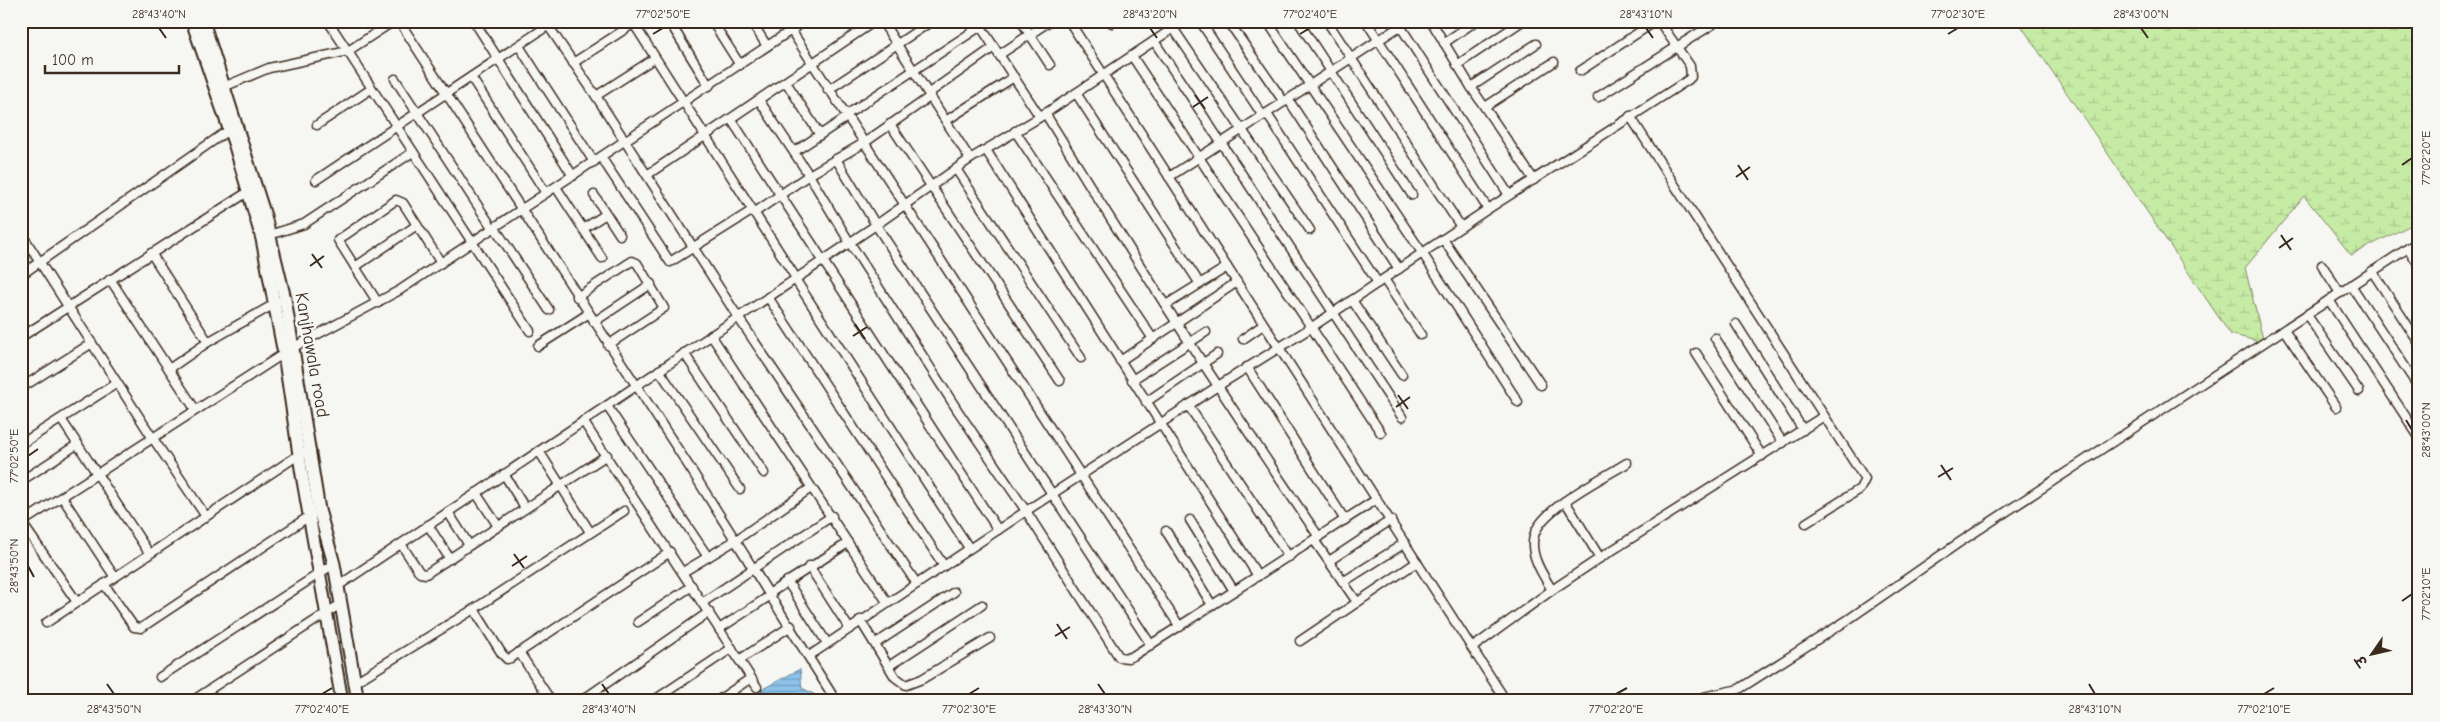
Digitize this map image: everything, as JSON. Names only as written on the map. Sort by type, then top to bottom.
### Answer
[{"type":"main road","name":"Kanjhawala road","points":[[192,21],[219,88],[269,235],[280,301],[284,354],[300,454],[314,513],[334,564],[339,605],[358,701]]},
{"type":"main road","name":"Kanjhawala road","points":[[203,21],[219,88]]},
{"type":"main road","name":"Kanjhawala road","points":[[252,189],[262,239],[294,347],[310,448],[320,571],[342,701]]},
{"type":"street","points":[[328,21],[530,331]]},
{"type":"street","points":[[219,88],[269,68],[348,52],[394,21]]},
{"type":"street","points":[[399,21],[754,568],[836,701]]},
{"type":"street","points":[[474,21],[573,176]]},
{"type":"street","points":[[669,21],[709,86]]},
{"type":"street","points":[[712,21],[740,65]]},
{"type":"street","points":[[750,21],[767,46]]},
{"type":"street","points":[[785,21],[828,90],[847,116],[1180,627]]},
{"type":"street","points":[[77,602],[22,523],[195,409],[294,347],[378,303],[441,263],[522,211],[546,193],[805,21]]},
{"type":"street","points":[[647,175],[875,21]]},
{"type":"street","points":[[882,21],[947,120],[970,159]]},
{"type":"street","points":[[828,90],[932,21]]},
{"type":"street","points":[[1021,21],[1050,65]]},
{"type":"street","points":[[999,55],[1050,21]]},
{"type":"street","points":[[1069,21],[1506,701]]},
{"type":"street","points":[[338,586],[850,243],[970,159],[1043,115],[1184,21]]},
{"type":"street","points":[[1200,21],[1381,281],[1421,335]]},
{"type":"street","points":[[1228,21],[1286,101],[1399,269]]},
{"type":"street","points":[[1267,21],[1423,254],[1518,402]]},
{"type":"street","points":[[1298,21],[1412,195]]},
{"type":"street","points":[[1327,21],[1461,227]]},
{"type":"street","points":[[1366,21],[1488,209]]},
{"type":"street","points":[[1169,177],[1223,143],[1350,57],[1379,40],[1399,24],[1408,21]]},
{"type":"street","points":[[1431,21],[1471,87],[1534,180]]},
{"type":"street","points":[[1444,43],[1476,21]]},
{"type":"street","points":[[809,656],[887,602],[1160,423],[1312,327],[1690,76],[1690,66],[1658,21],[1580,71]]},
{"type":"street","points":[[574,63],[632,22],[970,548]]},
{"type":"street","points":[[1457,65],[1521,22]]},
{"type":"street","points":[[316,180],[418,114],[550,23],[624,142],[738,317],[916,584]]},
{"type":"street","points":[[794,152],[979,24],[1014,77],[1043,115],[1357,602]]},
{"type":"street","points":[[1399,24],[1509,195]]},
{"type":"street","points":[[1598,97],[1713,24]]},
{"type":"street","points":[[1173,28],[1310,230]]},
{"type":"street","points":[[1154,41],[1402,417]]},
{"type":"street","points":[[1471,87],[1536,44]]},
{"type":"street","points":[[519,46],[594,162]]},
{"type":"street","points":[[601,157],[668,260],[673,261],[864,142],[994,47]]},
{"type":"street","points":[[1132,56],[1381,433]]},
{"type":"street","points":[[596,96],[655,58]]},
{"type":"street","points":[[1485,107],[1554,62]]},
{"type":"street","points":[[471,77],[546,193]]},
{"type":"street","points":[[947,120],[1014,77]]},
{"type":"street","points":[[395,79],[549,310]]},
{"type":"street","points":[[786,82],[820,135]]},
{"type":"street","points":[[317,125],[371,89]]},
{"type":"street","points":[[1076,93],[1200,284]]},
{"type":"street","points":[[759,100],[958,411],[1026,511],[1115,654],[1122,659],[1128,658],[1180,627],[1377,499]]},
{"type":"street","points":[[1630,116],[1862,472],[1865,483],[1856,493],[1806,523]]},
{"type":"street","points":[[731,119],[998,530]]},
{"type":"street","points":[[890,124],[1060,381]]},
{"type":"street","points":[[21,275],[232,128]]},
{"type":"street","points":[[1015,131],[1152,339]]},
{"type":"street","points":[[986,150],[1258,576]]},
{"type":"street","points":[[269,235],[304,224],[413,152]]},
{"type":"street","points":[[836,159],[876,225],[1151,645]]},
{"type":"street","points":[[956,169],[1081,358]]},
{"type":"street","points":[[556,187],[602,258]]},
{"type":"street","points":[[21,337],[252,189]]},
{"type":"street","points":[[594,196],[620,236]]},
{"type":"street","points":[[378,303],[338,240],[396,200],[400,200],[441,263]]},
{"type":"street","points":[[584,229],[606,214]]},
{"type":"street","points":[[354,267],[417,226]]},
{"type":"street","points":[[21,233],[152,438],[205,515]]},
{"type":"street","points":[[1444,239],[1540,385]]},
{"type":"street","points":[[1701,701],[1703,697],[1738,690],[1846,621],[1957,544],[2419,241]]},
{"type":"street","points":[[2408,248],[2419,265]]},
{"type":"street","points":[[151,253],[208,342]]},
{"type":"street","points":[[577,297],[632,261],[637,263],[651,284],[664,308],[608,345]]},
{"type":"street","points":[[2322,265],[2340,292]]},
{"type":"street","points":[[1166,305],[1227,267]]},
{"type":"street","points":[[2372,271],[2419,343]]},
{"type":"street","points":[[110,279],[195,409]]},
{"type":"street","points":[[1120,361],[1237,282]]},
{"type":"street","points":[[594,322],[651,284]]},
{"type":"street","points":[[2352,286],[2419,388]]},
{"type":"street","points":[[768,297],[944,566]]},
{"type":"street","points":[[1352,300],[1402,375]]},
{"type":"street","points":[[2329,300],[2419,437]]},
{"type":"street","points":[[168,369],[208,342],[280,301]]},
{"type":"street","points":[[538,346],[588,314]]},
{"type":"street","points":[[2307,315],[2359,391]]},
{"type":"street","points":[[1736,324],[1803,430]]},
{"type":"street","points":[[1243,339],[1263,325]]},
{"type":"street","points":[[2284,330],[2336,407]]},
{"type":"street","points":[[1132,380],[1206,332]]},
{"type":"street","points":[[711,335],[887,602]]},
{"type":"street","points":[[1714,338],[1783,443]]},
{"type":"street","points":[[21,388],[92,343]]},
{"type":"street","points":[[684,353],[764,473]]},
{"type":"street","points":[[1696,353],[1762,456]]},
{"type":"street","points":[[1146,402],[1217,354]]},
{"type":"street","points":[[1247,367],[1346,520]]},
{"type":"street","points":[[659,370],[740,489]]},
{"type":"street","points":[[21,444],[117,383]]},
{"type":"street","points":[[1188,405],[1289,557]]},
{"type":"street","points":[[606,406],[708,557]]},
{"type":"street","points":[[1472,648],[1600,558],[1824,416]]},
{"type":"street","points":[[61,419],[149,553]]},
{"type":"street","points":[[584,421],[757,687]]},
{"type":"street","points":[[21,480],[78,444]]},
{"type":"street","points":[[46,622],[205,515],[310,448]]},
{"type":"street","points":[[539,450],[590,532]]},
{"type":"street","points":[[401,544],[422,574],[426,574],[607,455]]},
{"type":"street","points":[[1552,590],[1536,559],[1534,536],[1544,518],[1565,501],[1627,463]]},
{"type":"street","points":[[504,474],[525,508]]},
{"type":"street","points":[[683,572],[736,540],[811,488]]},
{"type":"street","points":[[476,493],[498,526]]},
{"type":"street","points":[[62,497],[114,576]]},
{"type":"street","points":[[1565,501],[1600,558]]},
{"type":"street","points":[[355,682],[474,609],[624,511]]},
{"type":"street","points":[[448,512],[469,545]]},
{"type":"street","points":[[104,584],[134,626],[141,628],[314,513]]},
{"type":"street","points":[[702,603],[832,516]]},
{"type":"street","points":[[1190,520],[1234,591]]},
{"type":"street","points":[[1329,561],[1391,520]]},
{"type":"street","points":[[428,526],[450,558]]},
{"type":"street","points":[[1166,531],[1212,605]]},
{"type":"street","points":[[1343,582],[1405,542]]},
{"type":"street","points":[[719,629],[809,566],[848,543]]},
{"type":"street","points":[[474,609],[504,656],[511,658],[670,552]]},
{"type":"street","points":[[1300,641],[1417,562]]},
{"type":"street","points":[[160,677],[320,571],[334,564]]},
{"type":"street","points":[[809,566],[849,628]]},
{"type":"street","points":[[787,581],[827,643]]},
{"type":"street","points":[[638,622],[692,586]]},
{"type":"street","points":[[876,644],[954,592]]},
{"type":"street","points":[[192,701],[339,605]]},
{"type":"street","points":[[889,666],[982,605]]},
{"type":"street","points":[[580,701],[708,612]]},
{"type":"street","points":[[860,620],[900,682],[911,684],[990,638]]},
{"type":"street","points":[[739,660],[791,626]]},
{"type":"street","points":[[653,701],[732,648]]},
{"type":"street","points":[[520,652],[552,701]]},
{"type":"street","points":[[717,701],[751,678]]},
{"type":"green space","points":[[2018,21],[2419,21],[2419,221],[2351,255],[2304,196],[2245,268],[2264,343],[2230,334]]},
{"type":"water","points":[[800,669],[802,688],[827,701],[747,701],[746,698]]}]
